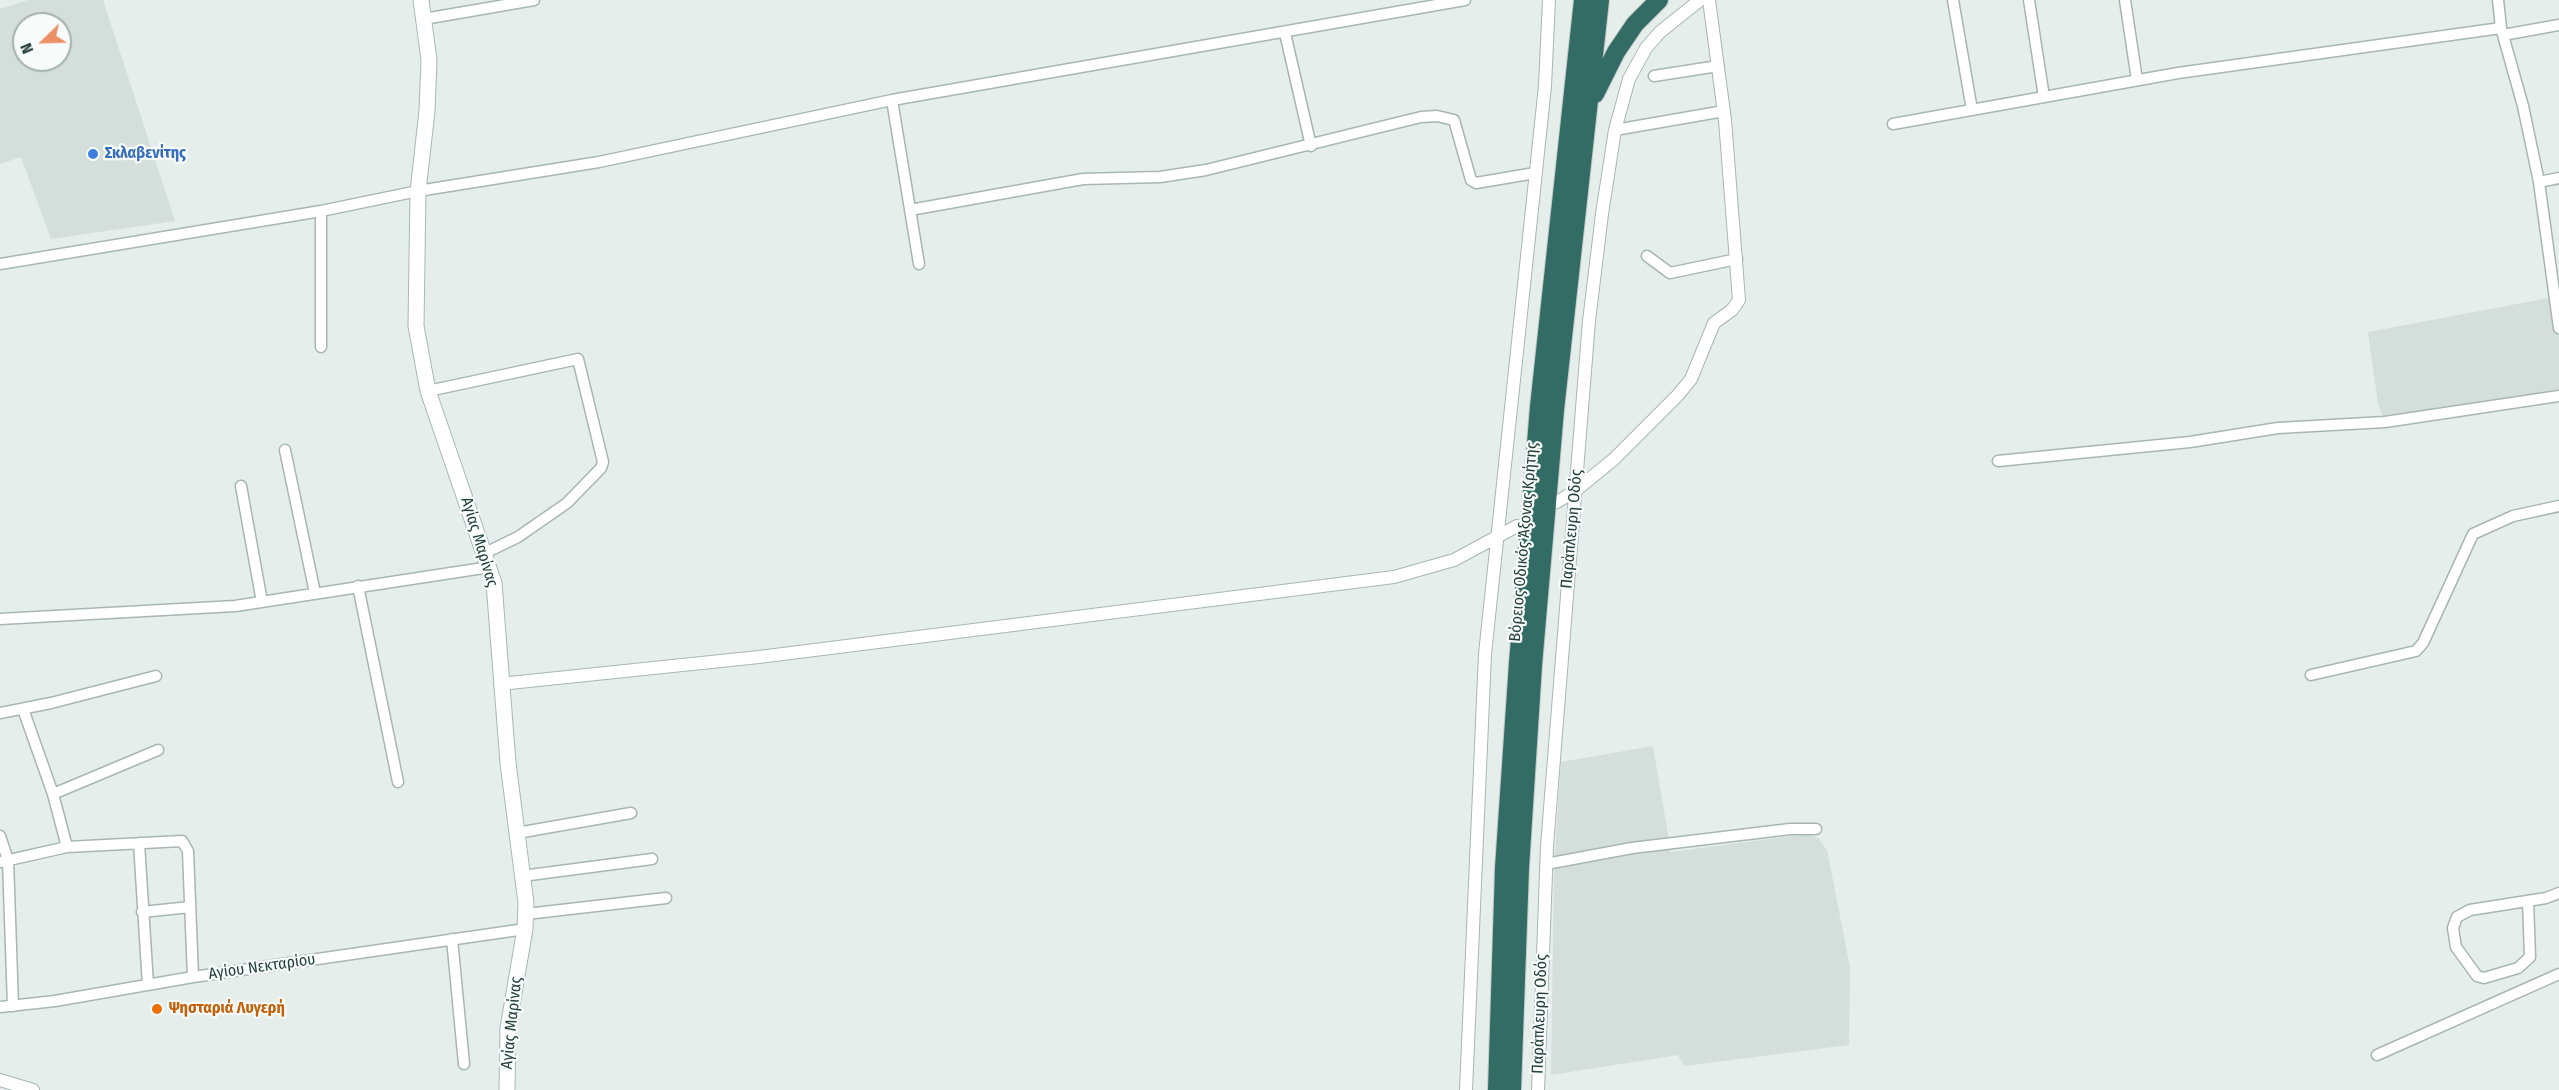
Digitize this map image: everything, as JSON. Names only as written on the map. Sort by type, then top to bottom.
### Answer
[{"type":"highway","name":"Βόρειος Οδικός Άξονας Κρήτης","points":[[1497,1090],[1504,868],[1518,663],[1539,407],[1584,0]]},
{"type":"highway","name":"Βόρειος Οδικός Άξονας Κρήτης","points":[[1512,1090],[1520,868],[1533,665],[1554,410],[1600,0]]},
{"type":"highway","points":[[1587,109],[1616,52],[1635,24],[1659,0]]},
{"type":"main road","name":"Αγίας Μαρίνας","points":[[421,0],[429,60],[427,111],[418,190],[414,305],[428,391],[488,560],[496,600],[500,684],[526,921],[508,1028],[507,1090]]},
{"type":"street","points":[[424,19],[534,0]]},
{"type":"street","points":[[0,264],[321,210],[418,190],[599,162],[892,100],[1465,0]]},
{"type":"street","points":[[1466,1090],[1485,654],[1500,536],[1545,86],[1549,0]]},
{"type":"street","name":"Παράπλευρη Οδός","points":[[1538,1090],[1546,864],[1575,491],[1589,321],[1615,130],[1629,79],[1646,48],[1678,16],[1700,0]]},
{"type":"street","points":[[1557,502],[1575,491],[1614,459],[1691,379],[1714,323],[1737,305],[1737,259],[1724,111],[1709,0]]},
{"type":"street","points":[[1953,0],[1972,110]]},
{"type":"street","points":[[2029,0],[2044,97]]},
{"type":"street","points":[[2125,0],[2137,80]]},
{"type":"street","points":[[2498,0],[2502,32],[2523,106],[2539,182],[2559,328]]},
{"type":"street","points":[[1893,124],[2137,80],[2559,25]]},
{"type":"street","points":[[1285,33],[1311,146]]},
{"type":"street","points":[[1654,76],[1718,66]]},
{"type":"street","points":[[892,100],[919,264]]},
{"type":"street","points":[[1615,130],[1724,111]]},
{"type":"street","points":[[910,210],[1083,179],[1184,174],[1311,146],[1421,117],[1447,117],[1454,120],[1459,128],[1471,180],[1476,183],[1535,173]]},
{"type":"street","points":[[2539,182],[2559,178]]},
{"type":"street","points":[[321,210],[321,346]]},
{"type":"street","points":[[1647,256],[1670,273],[1737,259]]},
{"type":"street","points":[[0,619],[145,613],[262,602],[488,560],[567,503],[601,468],[603,462],[579,359],[428,391]]},
{"type":"street","points":[[1998,461],[2190,442],[2278,428],[2385,422],[2559,396]]},
{"type":"street","points":[[285,450],[315,593]]},
{"type":"street","points":[[241,486],[262,602]]},
{"type":"street","points":[[2311,675],[2416,651],[2423,643],[2473,534],[2513,516],[2559,506]]},
{"type":"street","points":[[500,684],[759,657],[1394,577],[1454,560],[1517,525]]},
{"type":"street","points":[[357,586],[398,782]]},
{"type":"street","points":[[0,713],[156,676]]},
{"type":"street","points":[[23,709],[53,794],[68,847]]},
{"type":"street","points":[[53,794],[158,750]]},
{"type":"street","points":[[517,833],[631,813]]},
{"type":"street","points":[[1546,864],[1632,848],[1790,829],[1816,829]]},
{"type":"street","points":[[0,836],[4,861],[13,1006]]},
{"type":"street","points":[[4,861],[68,847],[176,840],[186,845],[193,977]]},
{"type":"street","points":[[139,843],[148,985]]},
{"type":"street","points":[[522,876],[652,859]]},
{"type":"street","points":[[2528,901],[2530,957],[2518,968],[2484,978],[2476,976],[2456,947],[2453,928],[2457,917],[2478,908],[2546,898],[2559,893]]},
{"type":"street","name":"Αγίου Νεκταρίου","points":[[0,1007],[452,939],[526,921],[666,898]]},
{"type":"street","points":[[142,912],[190,907]]},
{"type":"street","points":[[452,939],[464,1064]]},
{"type":"street","points":[[2377,1055],[2559,974]]},
{"type":"street","points":[[0,1080],[33,1090]]},
{"type":"shaded area","points":[[28,0],[103,0],[175,221],[51,239],[21,157],[0,164],[0,9]]},
{"type":"shaded area","points":[[2554,297],[2559,328],[2559,396],[2385,422],[2378,404],[2368,332]]},
{"type":"shaded area","points":[[1653,746],[1671,852],[1807,834],[1819,839],[1827,850],[1850,967],[1849,1045],[1684,1066],[1678,1055],[1551,1075],[1554,868],[1561,762]]},
{"type":"place","name":"Σκλαβενίτης","points":[[93,154]]},
{"type":"place","name":"Ψησταριά Λυγερή","points":[[157,1009]]}]
